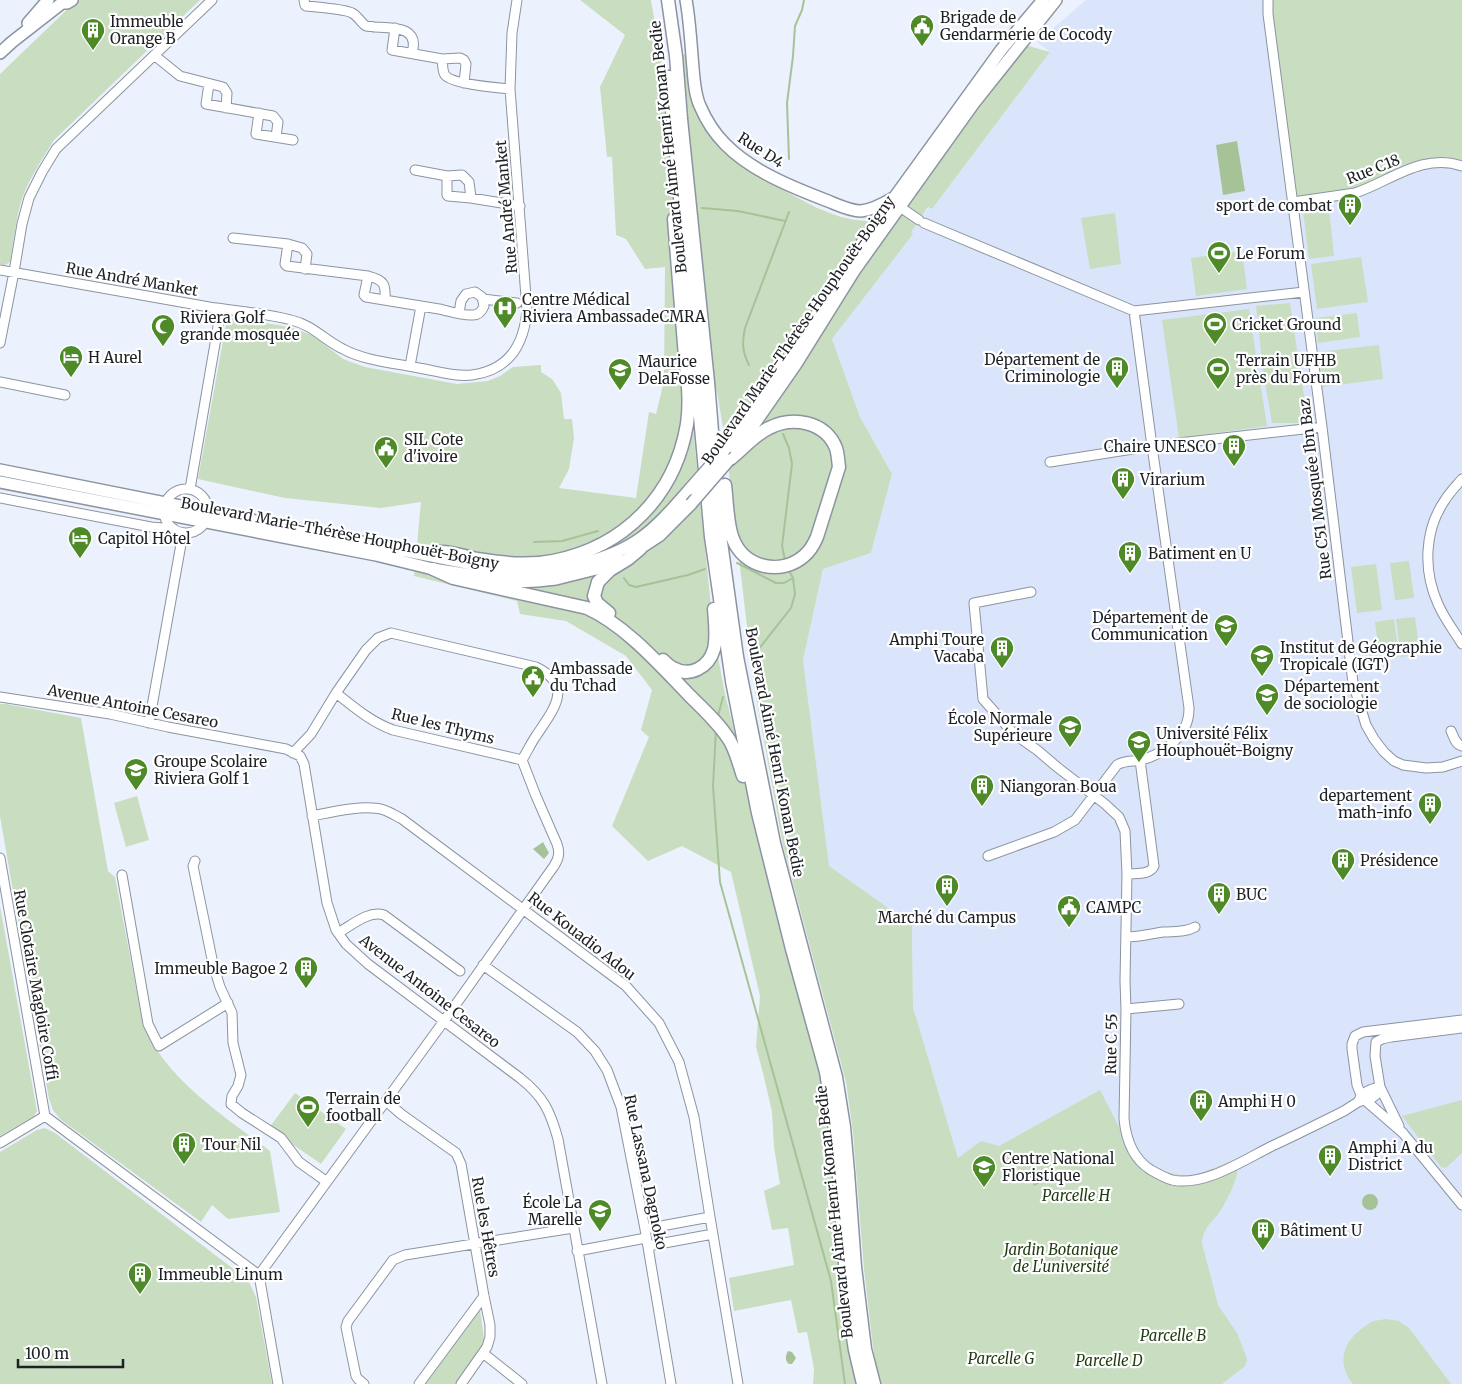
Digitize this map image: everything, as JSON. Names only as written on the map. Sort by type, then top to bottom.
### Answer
[{"type":"highway","name":"Boulevard Aimé Henri Konan Bedie","points":[[660,0],[668,56],[672,120],[711,537],[736,680],[774,843],[836,1077],[844,1127],[855,1267],[865,1349],[874,1384]]},
{"type":"highway","name":"Boulevard Aimé Henri Konan Bedie","points":[[668,0],[676,56],[708,382],[721,542],[737,657],[736,700],[758,813],[789,940],[826,1072],[836,1134],[848,1306],[863,1384]]},
{"type":"highway","points":[[429,555],[441,552],[515,564],[551,562],[576,555],[596,548],[638,519],[665,485],[679,456],[687,422],[688,404],[673,211],[672,120]]},
{"type":"highway","points":[[708,382],[714,395],[729,525],[733,539],[740,551],[750,561],[763,566],[786,565],[800,560],[812,548],[817,537],[837,476],[839,467],[838,457],[836,447],[830,438],[813,425],[792,421],[769,428],[728,454]]},
{"type":"highway","points":[[640,550],[603,576],[598,582],[594,596],[597,603],[672,668],[681,672],[694,671],[705,664],[714,650],[716,637],[711,537]]},
{"type":"highway","points":[[433,569],[453,578],[587,608],[601,614],[614,623],[650,656],[719,726],[733,746],[748,796],[752,806],[758,813]]},
{"type":"main road","points":[[5,45],[48,0]]},
{"type":"main road","name":"Rue D4","points":[[686,0],[698,103],[715,133],[735,154],[758,169],[797,189],[850,210],[861,211],[872,208],[896,196]]},
{"type":"main road","name":"Boulevard Marie-Thérèse Houphouët-Boigny","points":[[207,517],[514,571],[534,571],[577,565],[605,557],[640,539],[670,513],[690,489],[728,454],[742,426],[802,338],[865,238],[1001,50],[1043,0]]},
{"type":"main road","name":"Boulevard Marie-Thérèse Houphouët-Boigny","points":[[0,470],[433,569],[516,582],[556,579],[616,562],[640,550],[664,532],[691,504],[796,364],[854,272],[979,96],[1056,0]]},
{"type":"main road","points":[[5,45],[63,1]]},
{"type":"main road","name":"Boulevard Marie-Thérèse Houphouët-Boigny","points":[[0,482],[165,508]]},
{"type":"street","points":[[0,343],[22,224],[29,198],[56,149],[212,0]]},
{"type":"street","points":[[304,0],[306,6],[321,4],[352,13],[367,26],[395,28],[406,31],[412,36],[414,44],[412,53]]},
{"type":"street","name":"Rue André Manket","points":[[0,270],[221,309],[290,319],[305,324],[338,347],[367,358],[456,375],[472,375],[496,368],[516,350],[526,326],[527,310],[510,89],[512,33],[517,0]]},
{"type":"street","name":"Rue C51 Mosquée Ibn Baz","points":[[1268,0],[1268,14],[1322,427],[1353,683],[1366,725],[1384,752],[1394,761],[1416,768],[1443,767],[1462,761]]},
{"type":"street","points":[[395,28],[392,50],[442,59],[460,58],[466,64],[464,83]]},
{"type":"street","points":[[154,55],[180,76],[219,85],[226,90],[228,97],[226,108]]},
{"type":"street","points":[[442,59],[445,75],[464,83],[510,89]]},
{"type":"street","points":[[209,84],[206,104],[269,114],[276,119],[278,126],[276,137]]},
{"type":"street","points":[[259,113],[256,134],[293,140]]},
{"type":"street","name":"Rue C18","points":[[1293,202],[1354,193],[1391,176],[1422,165],[1445,163],[1462,166]]},
{"type":"street","points":[[415,170],[447,176],[462,175],[470,186],[471,198]]},
{"type":"street","points":[[447,176],[448,196],[520,206]]},
{"type":"street","points":[[900,208],[922,222],[1134,311],[1304,292]]},
{"type":"street","points":[[233,238],[298,246],[305,250],[307,258],[305,268]]},
{"type":"street","points":[[288,244],[285,265],[378,278],[385,287],[385,300]]},
{"type":"street","points":[[368,276],[364,296],[470,315],[479,314],[484,306],[483,299],[475,292],[466,294],[461,301],[459,313]]},
{"type":"street","points":[[483,299],[516,303]]},
{"type":"street","points":[[410,366],[421,306]]},
{"type":"street","points":[[190,489],[221,309]]},
{"type":"street","points":[[988,856],[1054,832],[1076,820],[1117,764],[1154,756],[1166,749],[1185,728],[1188,720],[1189,708],[1134,311]]},
{"type":"street","points":[[0,382],[66,395]]},
{"type":"street","points":[[1050,462],[1152,446],[1322,427]]},
{"type":"street","points":[[1462,479],[1445,500],[1436,518],[1428,543],[1427,563],[1430,583],[1437,604],[1462,644]]},
{"type":"street","points":[[0,498],[151,527],[189,533],[196,531],[207,517],[206,501],[199,493],[190,489],[182,489],[175,492],[170,497],[165,508],[167,523],[178,531]]},
{"type":"street","points":[[149,723],[178,531]]},
{"type":"street","name":"Rue C 55","points":[[1031,592],[974,602],[983,699],[1014,734],[1037,750],[1119,817],[1125,831],[1127,874],[1124,1118],[1126,1135],[1138,1158],[1148,1168],[1173,1180],[1200,1179],[1344,1111],[1381,1089]]},
{"type":"street","points":[[260,1275],[444,1021],[558,859],[559,851],[557,844],[522,760],[555,707],[558,698],[557,688],[554,679],[536,667],[391,633],[378,638],[366,650],[336,693],[311,734],[293,753]]},
{"type":"street","name":"Rue les Thyms","points":[[336,693],[367,717],[386,728],[522,760]]},
{"type":"street","name":"Avenue Antoine Cesareo","points":[[0,697],[101,713],[286,749],[300,756],[304,764],[327,903],[338,933],[357,955],[526,1082],[539,1095],[552,1117],[558,1140],[602,1384]]},
{"type":"street","points":[[1451,731],[1455,741],[1462,746]]},
{"type":"street","points":[[1127,874],[1149,872],[1153,870],[1154,866],[1140,760]]},
{"type":"street","name":"Rue Kouadio Adou","points":[[312,816],[339,810],[372,808],[383,810],[402,819],[626,986],[659,1023],[679,1062],[694,1116],[738,1384]]},
{"type":"street","name":"Rue Clotaire Magloire Coffi","points":[[0,858],[45,1116]]},
{"type":"street","points":[[195,862],[193,866],[208,942],[218,981],[232,1013],[233,1043],[241,1075],[238,1086],[232,1096],[231,1104],[242,1114],[281,1138],[299,1162],[327,1182]]},
{"type":"street","points":[[122,875],[148,1024],[159,1046],[228,1003]]},
{"type":"street","points":[[338,933],[369,915],[378,913],[384,915],[460,971]]},
{"type":"street","points":[[1126,937],[1140,937],[1163,932],[1188,930],[1195,927]]},
{"type":"street","name":"Rue Lassana Dagnoko","points":[[483,965],[577,1032],[595,1051],[607,1070],[621,1107],[646,1237],[671,1384]]},
{"type":"street","points":[[1126,1009],[1178,1004]]},
{"type":"street","points":[[1462,1020],[1363,1032],[1355,1036],[1352,1044],[1357,1085],[1362,1099],[1403,1133],[1462,1205]]},
{"type":"street","points":[[1403,1133],[1381,1089],[1375,1056],[1375,1044],[1378,1040],[1390,1037],[1462,1028]]},
{"type":"street","name":"Rue les Hêtres","points":[[386,1101],[456,1153],[460,1158],[490,1325],[490,1338],[487,1347],[461,1384]]},
{"type":"street","points":[[0,1143],[45,1116],[260,1275],[278,1384]]},
{"type":"street","points":[[577,1251],[646,1237],[655,1227],[710,1217]]},
{"type":"street","points":[[655,1227],[658,1244]]},
{"type":"street","points":[[364,1384],[356,1376],[346,1327],[348,1321],[393,1260],[404,1255],[573,1228]]},
{"type":"street","points":[[646,1237],[658,1244],[712,1234]]},
{"type":"street","points":[[419,1384],[484,1296]]},
{"type":"street","points":[[484,1353],[522,1384]]},
{"type":"shaded area","name":"Université Félix Houphouët-Boigny","points":[[1086,0],[1462,0],[1462,1384],[920,1384],[958,1159],[913,1007],[912,925],[829,867],[803,660],[823,569],[871,553],[892,474],[860,417],[832,339],[912,234],[910,232],[929,207],[932,209],[1050,52],[1037,42]]},
{"type":"shaded area","points":[[1237,141],[1245,191],[1223,195],[1216,145]]},
{"type":"shaded area","points":[[543,842],[549,853],[544,859],[533,849]]},
{"type":"shaded area","points":[[1036,1171],[1042,1182],[1034,1186],[1029,1175]]},
{"type":"shaded area","points":[[1370,1194],[1378,1202],[1370,1210],[1362,1202]]},
{"type":"shaded area","points":[[788,1351],[792,1352],[796,1358],[792,1364],[789,1364],[786,1360]]},
{"type":"green space","points":[[77,0],[200,0],[54,140],[33,174],[23,196],[10,262],[5,265],[0,264],[0,74]]},
{"type":"green space","points":[[580,0],[651,0],[661,60],[695,449],[714,636],[725,694],[789,951],[827,1087],[860,1384],[813,1384],[814,1369],[807,1332],[798,1333],[791,1300],[734,1311],[729,1278],[794,1265],[788,1228],[772,1230],[764,1191],[780,1184],[774,1147],[772,1112],[756,1047],[760,996],[731,872],[682,846],[648,861],[612,826],[649,737],[641,730],[652,690],[626,656],[566,621],[520,614],[517,601],[414,576],[421,502],[381,508],[285,498],[198,479],[226,324],[234,318],[290,327],[312,335],[343,359],[365,367],[457,384],[488,381],[500,376],[513,367],[541,365],[541,372],[552,379],[561,393],[564,419],[572,419],[574,438],[569,469],[559,488],[636,498],[649,412],[656,414],[664,381],[665,267],[645,269],[626,239],[616,235],[612,157],[607,157],[600,87],[625,35]]},
{"type":"green space","points":[[1272,0],[1462,0],[1462,160],[1438,157],[1421,160],[1403,165],[1355,190],[1315,193],[1297,199],[1271,12]]},
{"type":"green space","points":[[1018,43],[1050,52],[932,209],[928,207],[911,232],[913,234],[832,339],[860,417],[892,474],[871,553],[823,569],[803,660],[829,866],[912,925],[913,1007],[958,1158],[981,1141],[999,1146],[1100,1090],[1132,1152],[1160,1171],[1187,1176],[1201,1173],[1237,1159],[1238,1171],[1234,1185],[1221,1210],[1206,1229],[1202,1243],[1218,1305],[1237,1333],[1247,1360],[1245,1366],[1222,1384],[879,1384],[864,1269],[853,1132],[846,1082],[783,845],[754,686],[725,439],[717,392],[712,385],[679,55],[687,54],[690,81],[738,162],[760,178],[817,208],[841,217],[867,221],[880,217]]},
{"type":"green space","points":[[1329,208],[1334,256],[1309,259],[1303,211]]},
{"type":"green space","points":[[1115,213],[1121,264],[1090,269],[1081,218]]},
{"type":"green space","name":"Le Forum","points":[[1242,251],[1247,289],[1196,296],[1191,258]]},
{"type":"green space","points":[[1361,257],[1368,302],[1317,309],[1311,264]]},
{"type":"green space","points":[[1290,303],[1308,423],[1272,423],[1263,371],[1256,306]]},
{"type":"green space","points":[[1249,309],[1267,426],[1179,438],[1162,320]]},
{"type":"green space","points":[[1357,313],[1360,337],[1318,343],[1315,318]]},
{"type":"green space","points":[[1379,345],[1383,379],[1323,387],[1318,352]]},
{"type":"green space","points":[[1409,561],[1414,598],[1395,600],[1390,563]]},
{"type":"green space","points":[[1376,564],[1382,610],[1357,613],[1351,567]]},
{"type":"green space","points":[[1415,617],[1420,654],[1401,657],[1396,619]]},
{"type":"green space","points":[[1394,619],[1399,657],[1380,659],[1375,622]]},
{"type":"green space","points":[[0,704],[81,718],[108,871],[115,877],[143,1025],[167,1063],[198,1096],[270,1151],[280,1212],[228,1219],[212,1205],[201,1222],[60,1119],[53,1110],[49,1099],[0,816]]},
{"type":"green space","points":[[137,796],[149,840],[126,847],[114,803]]},
{"type":"green space","points":[[0,906],[37,1111],[34,1116],[0,1136]]},
{"type":"green space","name":"Terrain de football","points":[[295,1093],[346,1129],[321,1164],[269,1128]]},
{"type":"green space","points":[[1462,1100],[1462,1153],[1446,1168],[1441,1167],[1402,1116]]},
{"type":"green space","points":[[45,1128],[55,1133],[248,1280],[256,1297],[272,1384],[0,1384],[0,1152],[37,1130]]},
{"type":"green space","points":[[480,1310],[485,1345],[457,1384],[426,1384]]},
{"type":"green space","points":[[1386,1319],[1399,1321],[1409,1328],[1451,1384],[1353,1384],[1343,1361],[1347,1346],[1357,1333],[1369,1324]]},
{"type":"waterway","points":[[789,159],[787,103],[795,26],[804,0]]},
{"type":"waterway","points":[[702,208],[738,211],[785,221]]},
{"type":"waterway","points":[[749,365],[743,347],[745,328],[789,212]]},
{"type":"waterway","points":[[783,434],[789,448],[792,464],[782,546],[785,560]]},
{"type":"waterway","points":[[534,542],[562,541],[598,531]]},
{"type":"waterway","points":[[737,563],[776,583],[784,583],[793,578]]},
{"type":"waterway","points":[[624,578],[629,585],[636,587],[688,575],[705,569]]},
{"type":"waterway","points":[[750,660],[791,608],[795,594],[793,578],[788,569]]},
{"type":"waterway","points":[[718,716],[723,697]]},
{"type":"waterway","points":[[716,730],[713,786],[720,882],[831,1281],[845,1384]]},
{"type":"place","name":"Brigade de Gendarmerie de Cocody","points":[[922,47]]},
{"type":"place","name":"Immeuble Orange B","points":[[93,51]]},
{"type":"place","name":"sport de combat","points":[[1350,226]]},
{"type":"place","name":"Le Forum","points":[[1219,274]]},
{"type":"place","name":"Centre Médical Riviera AmbassadeCMRA","points":[[505,329]]},
{"type":"place","name":"Cricket Ground","points":[[1215,345]]},
{"type":"place","name":"Riviera Golf grande mosquée","points":[[163,347]]},
{"type":"place","name":"H Aurel","points":[[71,378]]},
{"type":"place","name":"Département de Criminologie","points":[[1117,389]]},
{"type":"place","name":"Terrain UFHB près du Forum","points":[[1218,390]]},
{"type":"place","name":"Maurice DelaFosse","points":[[620,391]]},
{"type":"place","name":"Chaire UNESCO","points":[[1234,467]]},
{"type":"place","name":"SIL Cote d'ivoire","points":[[386,469]]},
{"type":"place","name":"Virarium","points":[[1123,500]]},
{"type":"place","name":"Capitol Hôtel","points":[[80,559]]},
{"type":"place","name":"Batiment en U","points":[[1130,574]]},
{"type":"place","name":"Département de Communication","points":[[1226,647]]},
{"type":"place","name":"Amphi Toure Vacaba","points":[[1002,669]]},
{"type":"place","name":"Institut de Géographie Tropicale (IGT)","points":[[1262,677]]},
{"type":"place","name":"Ambassade du Tchad","points":[[533,698]]},
{"type":"place","name":"Département de sociologie","points":[[1267,716]]},
{"type":"place","name":"École Normale Supérieure","points":[[1070,748]]},
{"type":"place","name":"Université Félix Houphouët-Boigny","points":[[1139,763]]},
{"type":"place","name":"Groupe Scolaire Riviera Golf 1","points":[[136,791]]},
{"type":"place","name":"Niangoran Boua","points":[[982,807]]},
{"type":"place","name":"departement math-info","points":[[1430,825]]},
{"type":"place","name":"Présidence","points":[[1343,881]]},
{"type":"place","name":"Marché du Campus","points":[[947,907]]},
{"type":"place","name":"BUC","points":[[1219,915]]},
{"type":"place","name":"CAMPC","points":[[1069,928]]},
{"type":"place","name":"Immeuble Bagoe 2","points":[[306,989]]},
{"type":"place","name":"Amphi H 0","points":[[1201,1122]]},
{"type":"place","name":"Terrain de football","points":[[308,1128]]},
{"type":"place","name":"Tour Nil","points":[[184,1165]]},
{"type":"place","name":"Amphi A du District","points":[[1330,1177]]},
{"type":"place","name":"Centre National Floristique","points":[[984,1188]]},
{"type":"place","name":"École La Marelle","points":[[600,1232]]},
{"type":"place","name":"Bâtiment U","points":[[1263,1251]]},
{"type":"place","name":"Immeuble Linum","points":[[140,1295]]},
{"type":"park label","name":"Parcelle H","points":[[1076,1195]]},
{"type":"park label","name":"Jardin Botanique de L'université","points":[[1061,1258]]},
{"type":"park label","name":"Parcelle B","points":[[1173,1335]]},
{"type":"park label","name":"Parcelle G","points":[[1001,1358]]},
{"type":"park label","name":"Parcelle D","points":[[1109,1360]]}]
